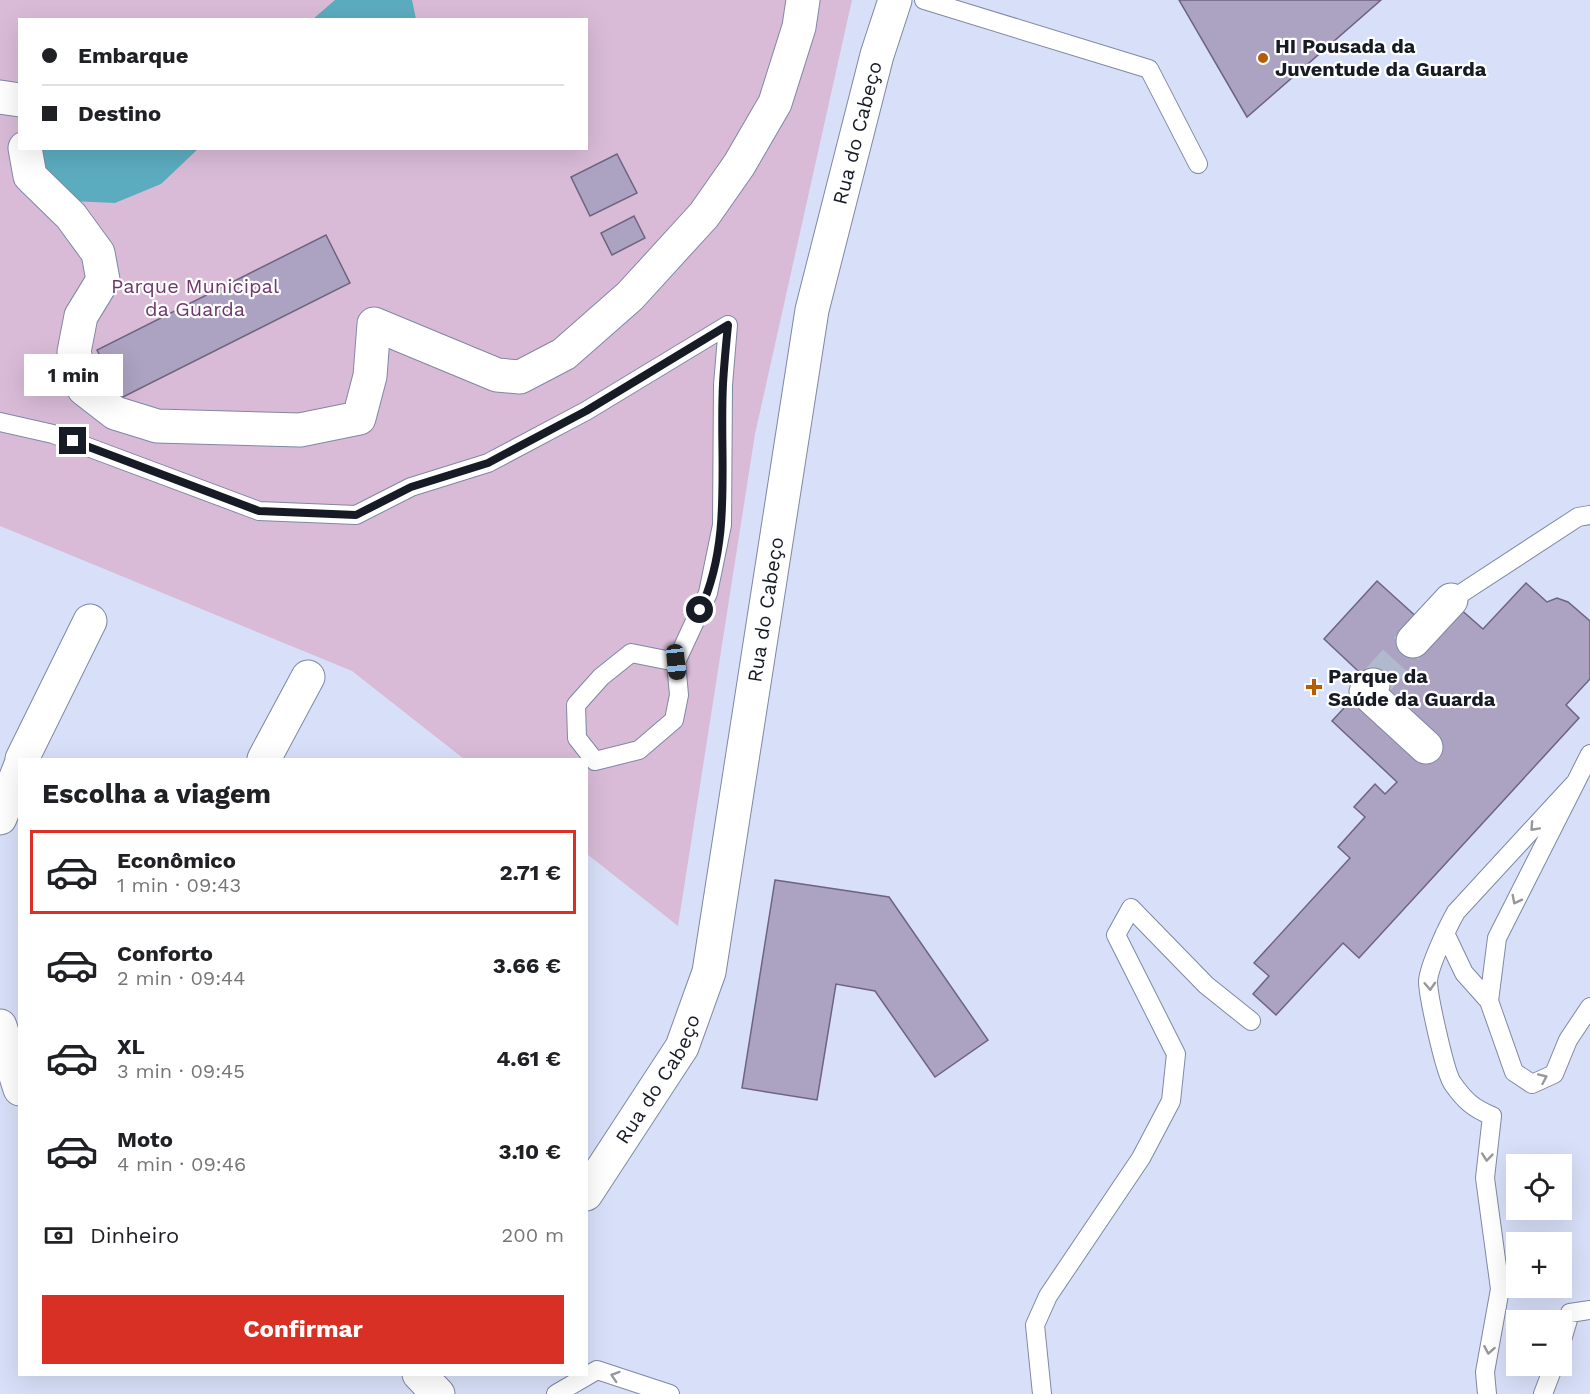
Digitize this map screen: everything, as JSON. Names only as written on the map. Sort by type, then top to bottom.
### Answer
[{"type":"street","points":[[26,150],[30,176],[71,216],[98,253],[103,280],[81,316],[74,352],[84,389],[115,413],[157,426],[300,430],[359,418],[370,376],[375,324],[497,375],[520,377],[564,354],[630,296],[705,214],[739,165],[775,103],[799,27],[803,0]]},
{"type":"street","name":"Rua do Cabeço","points":[[588,1190],[682,1047],[709,972],[812,310],[877,55],[895,0]]},
{"type":"street","points":[[0,97],[18,100]]},
{"type":"street","points":[[1413,641],[1451,600]]},
{"type":"street","points":[[22,758],[90,621]]},
{"type":"street","points":[[265,758],[308,676]]},
{"type":"street","points":[[1373,685],[1366,692],[1426,747]]},
{"type":"street","points":[[0,818],[18,772]]},
{"type":"street","points":[[0,1026],[18,1083]]},
{"type":"street","points":[[421,1376],[439,1394],[454,1376]]},
{"type":"lane","points":[[924,0],[1149,69],[1198,164]]},
{"type":"lane","points":[[0,422],[53,434],[259,511],[356,515],[411,487],[488,463],[586,411],[728,325],[723,385],[722,525],[708,593],[676,662],[679,695],[674,720],[639,750],[595,761],[577,738],[576,705],[601,677],[631,653],[676,662]]},
{"type":"lane","points":[[1451,600],[1578,517],[1590,515]]},
{"type":"lane","points":[[1489,1001],[1497,938],[1590,754]]},
{"type":"lane","points":[[1487,1394],[1485,1372],[1500,1289],[1485,1178],[1492,1116],[1474,1108],[1451,1082],[1435,1022],[1428,980],[1445,933],[1456,912],[1574,784]]},
{"type":"lane","points":[[1042,1394],[1035,1325],[1048,1296],[1141,1158],[1171,1101],[1176,1054],[1116,935],[1131,908],[1206,986],[1251,1021]]},
{"type":"lane","points":[[1445,933],[1464,973],[1489,1001],[1514,1072],[1532,1084],[1554,1074],[1568,1040],[1590,1007]]},
{"type":"lane","points":[[1572,1313],[1590,1310]]},
{"type":"lane","points":[[588,1375],[597,1370],[642,1390],[670,1394]]},
{"type":"lane","points":[[556,1394],[587,1376]]},
{"type":"lane","points":[[1543,1394],[1550,1376]]},
{"type":"green space","name":"Parque Municipal da Guarda","points":[[0,0],[852,0],[755,434],[678,926],[588,855],[588,758],[463,758],[352,671],[0,526]]},
{"type":"water","points":[[335,0],[412,0],[416,18],[314,18]]},
{"type":"water","points":[[38,150],[197,150],[161,184],[115,203],[71,201],[41,171]]},
{"type":"building","name":"HI Pousada da Juventude da Guarda","points":[[1179,0],[1381,0],[1247,117]]},
{"type":"building","points":[[617,154],[637,193],[590,216],[571,177]]},
{"type":"building","points":[[634,216],[645,238],[612,255],[601,233]]},
{"type":"building","points":[[326,235],[350,283],[121,398],[97,350]]},
{"type":"building","points":[[1377,581],[1420,620],[1458,607],[1483,629],[1526,583],[1547,602],[1557,598],[1568,602],[1590,621],[1590,679],[1566,705],[1579,718],[1359,958],[1343,943],[1276,1015],[1253,994],[1269,976],[1254,963],[1350,858],[1338,847],[1365,817],[1354,807],[1375,784],[1385,794],[1397,782],[1332,721],[1356,695],[1373,685],[1324,639]]},
{"type":"building","points":[[775,880],[889,897],[988,1040],[935,1077],[875,991],[836,984],[817,1100],[742,1088]]},
{"type":"tunnel","points":[[1373,685],[1413,641]]},
{"type":"place","name":"HI Pousada da Juventude da Guarda","points":[[1263,58]]},
{"type":"place","name":"Parque da Saúde da Guarda","points":[[1314,687]]},
{"type":"route","points":[[73,441],[259,511],[356,515],[411,487],[488,463],[586,411],[728,325],[723,385],[722,525],[708,593],[700,610]]}]
